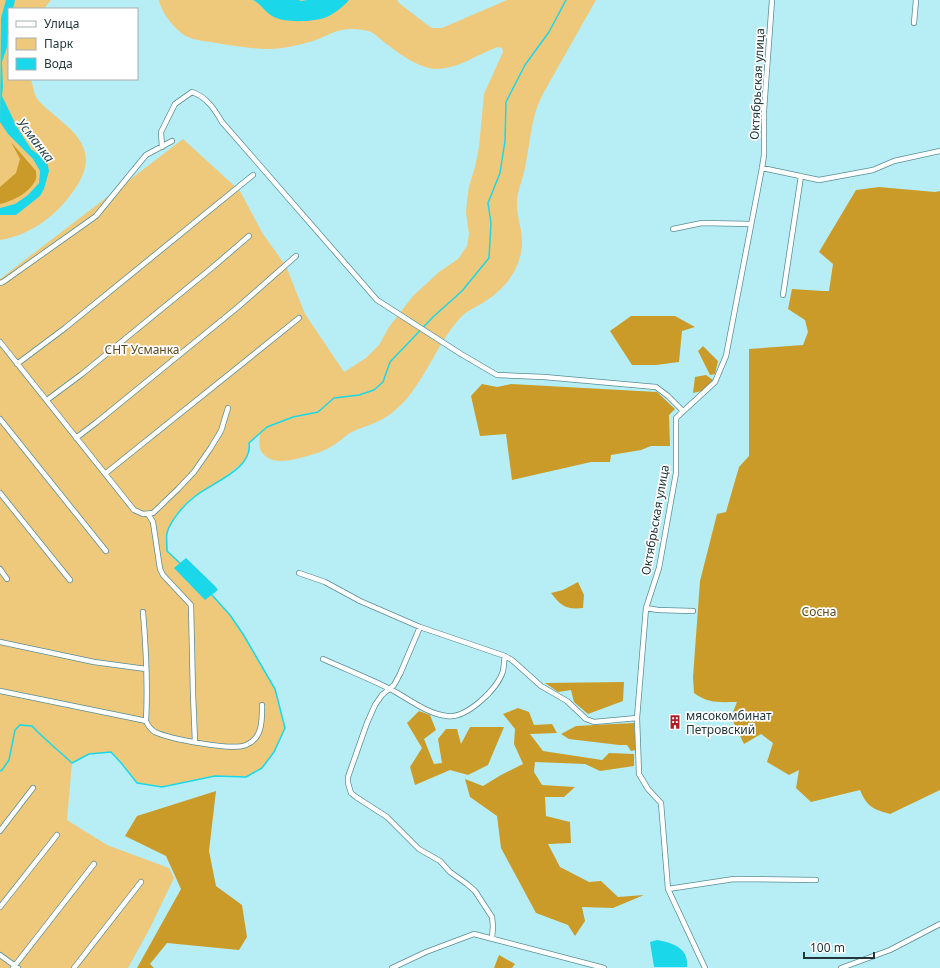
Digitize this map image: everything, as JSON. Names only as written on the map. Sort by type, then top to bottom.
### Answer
[{"type":"street","name":"Октябрьская улица","points":[[705,968],[668,889],[661,803],[648,790],[639,774],[637,718],[646,608],[659,568],[676,473],[676,418],[715,382],[726,356],[762,168],[764,155],[764,110],[772,0]]},
{"type":"street","points":[[914,24],[916,0]]},
{"type":"street","points":[[162,147],[162,132],[175,104],[192,92],[199,95],[214,108],[222,122],[377,300],[412,324],[497,375],[544,377],[656,388],[668,396],[683,411]]},
{"type":"street","points":[[0,283],[96,216],[146,155],[172,141]]},
{"type":"street","points":[[762,168],[819,180],[873,170],[894,161],[940,151]]},
{"type":"street","points":[[17,364],[65,328],[253,175]]},
{"type":"street","points":[[783,295],[801,176]]},
{"type":"street","points":[[673,229],[702,223],[751,224]]},
{"type":"street","points":[[47,400],[82,374],[249,236]]},
{"type":"street","points":[[76,438],[103,418],[238,307],[296,256]]},
{"type":"street","points":[[106,474],[299,318]]},
{"type":"street","points":[[0,342],[134,510],[143,514],[153,513],[194,472],[221,431],[228,408]]},
{"type":"street","points":[[0,419],[106,551]]},
{"type":"street","points":[[0,493],[70,580]]},
{"type":"street","points":[[148,514],[152,522],[162,575],[191,606],[195,742]]},
{"type":"street","points":[[0,569],[7,579]]},
{"type":"street","points":[[300,573],[325,582],[360,601],[420,627],[505,656],[512,660],[541,686],[567,701],[586,719],[594,722],[637,718]]},
{"type":"street","points":[[646,608],[658,610],[693,611]]},
{"type":"street","points":[[143,612],[147,702],[146,721],[148,727],[156,732],[195,742],[237,747],[246,745],[255,738],[262,724],[262,705]]},
{"type":"street","points":[[420,627],[394,685],[388,688],[375,705],[348,777],[348,783],[351,793],[387,818],[420,848],[440,861],[450,872],[475,891],[492,917],[492,938]]},
{"type":"street","points":[[0,642],[94,662],[146,669]]},
{"type":"street","points":[[323,659],[388,688],[436,715],[449,717],[460,714],[482,700],[496,684],[503,672],[505,656]]},
{"type":"street","points":[[0,691],[146,721]]},
{"type":"street","points":[[0,831],[33,788]]},
{"type":"street","points":[[0,907],[57,835]]},
{"type":"street","points":[[0,955],[15,967],[94,864]]},
{"type":"street","points":[[668,889],[734,879],[816,880]]},
{"type":"street","points":[[74,968],[141,882]]},
{"type":"street","points":[[841,968],[890,950],[940,924]]},
{"type":"street","points":[[392,968],[426,952],[474,934],[604,968]]},
{"type":"green space","points":[[0,0],[51,0],[45,8],[8,8],[8,80],[31,80],[34,92],[38,100],[68,127],[81,142],[85,151],[85,168],[78,185],[72,193],[65,202],[44,222],[18,235],[0,240]]},
{"type":"green space","name":"СНТ Усманка","points":[[159,0],[397,0],[432,28],[442,28],[507,0],[596,0],[544,92],[533,120],[525,168],[517,199],[517,210],[522,235],[522,249],[517,265],[510,278],[500,290],[461,317],[443,341],[412,392],[403,403],[388,416],[350,433],[323,451],[284,461],[277,461],[265,456],[260,449],[260,433],[249,443],[250,450],[245,461],[213,486],[193,497],[179,511],[167,533],[168,552],[189,571],[230,615],[243,634],[275,689],[285,728],[274,752],[262,768],[246,777],[215,776],[162,787],[137,783],[110,752],[89,754],[72,763],[67,820],[107,845],[169,868],[174,878],[150,928],[128,968],[0,968],[0,279],[183,139],[240,191],[263,234],[286,266],[305,314],[344,372],[366,358],[379,345],[389,327],[413,296],[439,272],[458,259],[467,246],[469,234],[466,213],[467,201],[469,186],[479,147],[484,94],[503,52],[502,48],[498,47],[452,67],[436,69],[424,67],[404,57],[371,32],[365,30],[348,29],[338,31],[310,42],[274,49],[196,40],[184,35],[174,26],[162,10]]},
{"type":"green space","points":[[11,142],[36,171],[36,179],[25,193],[15,199],[0,204],[0,187],[16,173],[20,159]]},
{"type":"green space","name":"Сосна","points":[[879,187],[935,192],[940,191],[940,790],[890,814],[879,811],[868,804],[860,790],[811,802],[796,788],[799,770],[789,775],[767,762],[773,743],[761,734],[744,744],[731,717],[737,702],[715,702],[699,697],[694,693],[693,677],[700,581],[717,514],[726,512],[739,467],[749,456],[749,349],[803,345],[808,332],[805,320],[788,309],[792,289],[829,291],[833,264],[819,252],[856,190]]},
{"type":"green space","points":[[631,316],[675,316],[695,327],[682,331],[679,362],[656,365],[632,365],[610,331]]},
{"type":"green space","points":[[703,346],[718,361],[715,374],[710,375],[698,351]]},
{"type":"green space","points":[[706,375],[713,380],[702,391],[693,393],[695,377]]},
{"type":"green space","points":[[482,384],[497,387],[511,384],[657,392],[675,409],[669,415],[670,446],[651,446],[641,450],[611,455],[610,462],[591,462],[512,480],[506,434],[480,436],[471,396]]},
{"type":"green space","points":[[578,582],[584,595],[583,608],[568,608],[561,604],[551,593],[563,590]]},
{"type":"green space","points":[[624,682],[623,701],[588,714],[574,702],[571,690],[558,692],[545,683]]},
{"type":"green space","points":[[518,708],[529,712],[534,725],[552,724],[557,733],[530,734],[543,751],[602,760],[609,753],[634,754],[634,766],[600,771],[585,764],[535,762],[534,772],[542,785],[575,787],[564,797],[545,797],[546,816],[570,822],[571,843],[548,844],[560,867],[589,882],[601,881],[618,897],[644,895],[613,908],[582,907],[585,921],[575,936],[568,925],[536,913],[501,848],[497,816],[470,797],[465,779],[483,786],[523,764],[514,744],[515,729],[503,714]]},
{"type":"green space","points":[[419,711],[430,715],[436,730],[424,739],[434,764],[442,763],[438,739],[446,729],[457,729],[461,744],[470,727],[504,727],[488,765],[468,775],[450,770],[415,785],[410,767],[422,748],[407,723]]},
{"type":"green space","points":[[634,723],[636,750],[631,751],[627,745],[569,739],[561,734],[576,726]]},
{"type":"green space","points":[[216,791],[209,851],[216,886],[242,905],[247,937],[239,950],[167,943],[150,964],[154,968],[137,968],[181,889],[166,856],[125,836],[137,816]]},
{"type":"green space","points":[[499,955],[515,964],[512,968],[494,968]]},
{"type":"water","name":"Усманка","points":[[6,0],[15,0],[13,8],[8,8],[7,47],[2,62],[2,96],[17,127],[31,149],[47,161],[49,171],[44,189],[40,196],[16,215],[0,215],[0,208],[15,204],[28,195],[39,183],[40,171],[33,159],[8,134],[0,122],[1,18]]},
{"type":"water","points":[[253,0],[349,0],[327,17],[312,20],[290,21],[272,16]]},
{"type":"water","points":[[186,558],[218,590],[205,600],[174,568]]},
{"type":"water","points":[[657,940],[674,945],[683,951],[687,961],[687,967],[654,967],[650,942]]},
{"type":"waterway","points":[[181,564],[167,551],[167,535],[171,523],[193,498],[238,468],[244,461],[248,452],[249,443],[267,427],[293,417],[318,412],[334,398],[359,395],[374,390],[383,382],[390,362],[433,317],[462,291],[489,258],[491,223],[488,203],[500,173],[505,141],[506,102],[525,65],[549,32],[566,0]]},
{"type":"waterway","points":[[0,771],[9,760],[15,730],[20,725],[32,726],[72,763],[89,754],[111,752],[137,783],[162,787],[215,776],[246,777],[262,768],[274,752],[285,728],[275,689],[243,634],[230,615],[212,595]]},
{"type":"place","name":"мясокомбинат Петровский","points":[[675,722]]}]
